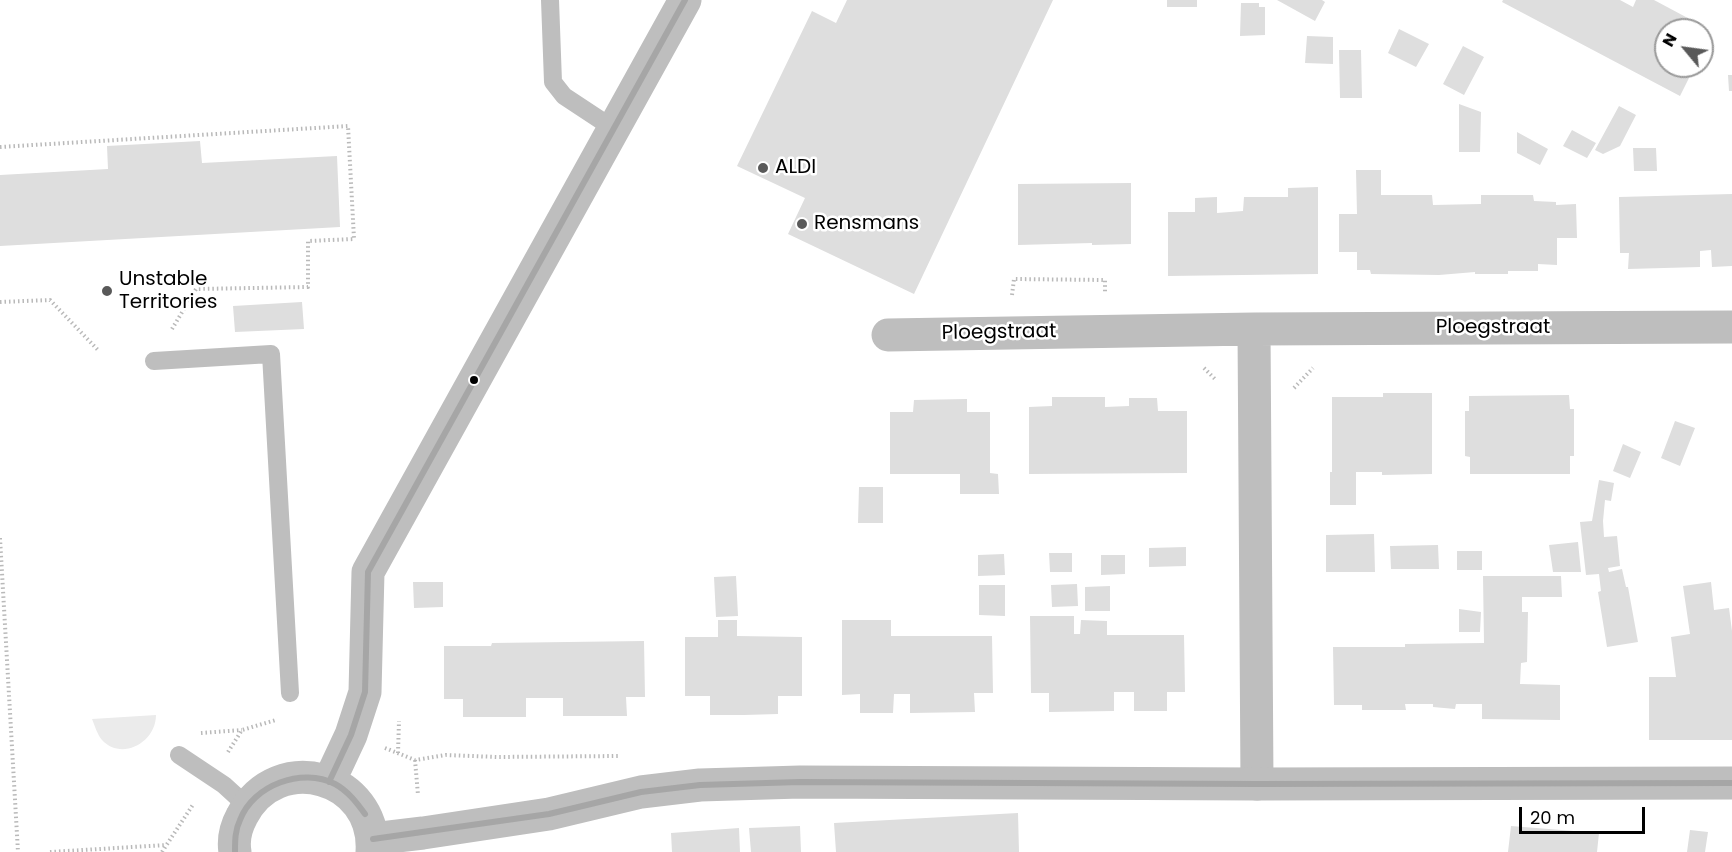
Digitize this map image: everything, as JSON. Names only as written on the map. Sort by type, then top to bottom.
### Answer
[{"type":"street","points":[[329,782],[351,735],[365,692],[368,572],[685,0]]},
{"type":"street","name":"Ploegstraat","points":[[888,334],[1254,329],[1732,327]]},
{"type":"street","points":[[1254,329],[1257,784]]},
{"type":"street","points":[[235,852],[237,826],[247,806],[264,789],[285,779],[308,777],[329,782],[351,795],[366,815],[372,845],[423,833],[549,814],[641,792],[700,785],[800,782],[1732,783]]},
{"type":"lane","points":[[550,0],[553,82],[564,96],[614,129]]},
{"type":"lane","points":[[154,361],[271,354],[290,693]]},
{"type":"lane","points":[[179,755],[212,777],[247,806]]},
{"type":"path","points":[[0,147],[348,126],[354,238],[308,241],[308,287],[196,289],[154,361]]},
{"type":"path","points":[[0,302],[50,300],[98,350]]},
{"type":"path","points":[[1196,361],[1221,384]]},
{"type":"path","points":[[1291,391],[1314,367]]},
{"type":"path","points":[[0,538],[18,852]]},
{"type":"path","points":[[191,733],[242,730],[286,717]]},
{"type":"path","points":[[398,753],[399,718]]},
{"type":"path","points":[[162,852],[242,730]]},
{"type":"path","points":[[351,735],[415,760],[446,755],[622,756]]},
{"type":"path","points":[[50,852],[166,845]]},
{"type":"shaded area","points":[[156,715],[150,734],[144,741],[127,749],[118,749],[102,740],[92,719]]},
{"type":"building","points":[[847,0],[1053,0],[914,294],[788,234],[805,198],[737,166],[812,11],[836,23]]},
{"type":"building","points":[[1167,0],[1197,0],[1197,7],[1167,7]]},
{"type":"building","points":[[1277,0],[1322,0],[1325,2],[1315,21]]},
{"type":"building","points":[[1503,0],[1620,0],[1633,7],[1636,0],[1654,0],[1688,18],[1654,18],[1654,78],[1689,78],[1680,96],[1502,2]]},
{"type":"building","points":[[1241,3],[1259,3],[1259,7],[1265,7],[1265,35],[1240,36]]},
{"type":"building","points":[[1399,29],[1429,44],[1416,67],[1388,53]]},
{"type":"building","points":[[1307,36],[1333,37],[1333,64],[1305,63]]},
{"type":"building","points":[[1463,46],[1484,57],[1464,95],[1443,84]]},
{"type":"building","points":[[1339,50],[1361,50],[1362,98],[1340,98]]},
{"type":"building","points":[[1728,75],[1732,75],[1732,91],[1729,91]]},
{"type":"building","points":[[1459,104],[1481,112],[1480,152],[1459,152]]},
{"type":"building","points":[[1619,106],[1636,115],[1620,146],[1603,154],[1595,150]]},
{"type":"building","points":[[1572,130],[1596,143],[1587,158],[1563,146]]},
{"type":"building","points":[[1517,132],[1548,149],[1540,165],[1517,153]]},
{"type":"building","points":[[200,141],[202,163],[337,156],[340,227],[0,246],[0,175],[108,169],[107,146]]},
{"type":"building","points":[[1633,148],[1656,148],[1657,171],[1634,171]]},
{"type":"building","points":[[1356,170],[1381,170],[1381,195],[1432,195],[1433,205],[1481,204],[1481,195],[1533,195],[1534,201],[1556,202],[1556,205],[1576,204],[1577,238],[1557,238],[1557,265],[1538,264],[1538,271],[1439,275],[1371,274],[1370,270],[1357,270],[1357,252],[1339,252],[1339,214],[1357,214]]},
{"type":"building","points":[[1131,183],[1131,244],[1018,245],[1018,184]]},
{"type":"building","points":[[1318,187],[1318,274],[1168,276],[1168,212],[1195,212],[1195,198],[1217,197],[1217,213],[1243,211],[1244,197],[1288,197],[1288,188]]},
{"type":"building","points":[[1732,194],[1732,266],[1712,267],[1711,250],[1700,251],[1700,267],[1628,269],[1629,253],[1620,253],[1619,197]]},
{"type":"building","points":[[302,302],[304,329],[235,332],[233,306]]},
{"type":"building","points":[[1383,393],[1432,393],[1432,474],[1382,475],[1382,472],[1356,472],[1356,505],[1330,505],[1332,397],[1383,397]]},
{"type":"building","points":[[1569,395],[1570,409],[1574,409],[1574,456],[1570,456],[1570,474],[1470,474],[1470,457],[1465,456],[1465,411],[1469,411],[1469,396]]},
{"type":"building","points":[[1052,397],[1105,397],[1105,407],[1129,406],[1129,398],[1157,398],[1158,411],[1187,411],[1187,473],[1029,474],[1029,407],[1052,406]]},
{"type":"building","points":[[967,399],[967,412],[990,412],[990,473],[998,474],[999,494],[960,494],[960,474],[890,474],[890,412],[913,412],[914,400]]},
{"type":"building","points":[[1675,421],[1695,428],[1680,466],[1661,458]]},
{"type":"building","points":[[1623,444],[1641,452],[1630,478],[1613,471]]},
{"type":"building","points":[[1599,480],[1614,483],[1611,501],[1605,500],[1604,537],[1617,536],[1620,566],[1608,568],[1609,572],[1622,569],[1626,587],[1628,587],[1638,642],[1607,647],[1598,592],[1601,591],[1599,574],[1586,575],[1580,522],[1592,521]]},
{"type":"building","points":[[859,487],[883,487],[883,523],[858,523]]},
{"type":"building","points":[[1374,534],[1375,572],[1326,572],[1326,535]]},
{"type":"building","points":[[1578,542],[1581,572],[1553,572],[1549,545]]},
{"type":"building","points":[[1438,545],[1439,569],[1391,569],[1390,546]]},
{"type":"building","points":[[1186,547],[1186,566],[1149,567],[1149,548]]},
{"type":"building","points":[[1457,551],[1482,551],[1482,570],[1457,570]]},
{"type":"building","points":[[1049,553],[1072,553],[1072,572],[1050,572]]},
{"type":"building","points":[[1004,554],[1005,575],[978,576],[978,555]]},
{"type":"building","points":[[1101,555],[1125,555],[1125,574],[1101,575]]},
{"type":"building","points":[[736,576],[738,616],[716,617],[714,577]]},
{"type":"building","points":[[1483,576],[1561,576],[1562,597],[1522,597],[1522,612],[1528,612],[1527,662],[1521,663],[1520,684],[1560,685],[1560,720],[1482,719],[1482,704],[1456,704],[1455,709],[1433,707],[1433,704],[1405,704],[1406,710],[1362,710],[1362,705],[1334,705],[1333,647],[1405,647],[1405,644],[1484,643]]},
{"type":"building","points":[[413,582],[443,582],[443,607],[414,608]]},
{"type":"building","points":[[1711,582],[1714,610],[1729,608],[1732,631],[1732,740],[1649,740],[1649,677],[1676,677],[1671,637],[1690,634],[1683,586]]},
{"type":"building","points":[[1077,584],[1078,606],[1052,607],[1051,585]]},
{"type":"building","points":[[979,585],[1005,585],[1005,616],[979,615]]},
{"type":"building","points":[[1110,586],[1110,611],[1085,611],[1085,587]]},
{"type":"building","points":[[1459,609],[1481,612],[1480,632],[1459,632]]},
{"type":"building","points":[[1030,616],[1074,616],[1074,634],[1080,634],[1081,620],[1107,621],[1107,635],[1184,635],[1185,692],[1167,692],[1167,711],[1134,711],[1134,692],[1114,692],[1114,711],[1049,712],[1049,693],[1031,693]]},
{"type":"building","points":[[718,620],[737,620],[737,636],[802,637],[802,696],[778,696],[778,714],[710,715],[710,696],[685,696],[685,637],[718,637]]},
{"type":"building","points":[[842,620],[891,620],[891,636],[992,636],[993,693],[974,693],[975,712],[910,713],[910,694],[894,694],[893,713],[860,713],[860,694],[842,695]]},
{"type":"building","points":[[644,641],[645,697],[626,697],[627,716],[563,716],[563,698],[526,698],[526,717],[463,717],[463,699],[444,699],[444,646]]},
{"type":"building","points":[[1018,813],[1019,852],[836,852],[834,823]]},
{"type":"building","points":[[800,826],[801,852],[751,852],[749,828]]},
{"type":"building","points":[[1511,826],[1599,833],[1597,852],[1508,852]]},
{"type":"building","points":[[739,828],[740,852],[672,852],[671,833]]},
{"type":"building","points":[[1690,830],[1708,832],[1705,852],[1687,852]]},
{"type":"transit line","points":[[329,782],[351,735],[365,692],[368,572],[685,0]]},
{"type":"transit line","points":[[235,852],[237,828],[246,808],[256,797],[280,782],[294,779],[322,779],[340,787],[365,814]]},
{"type":"transit line","points":[[373,839],[549,814],[641,792],[700,785],[800,782],[1732,783]]},
{"type":"place","name":"ALDI","points":[[763,168]]},
{"type":"place","name":"Rensmans","points":[[802,224]]},
{"type":"place","name":"Unstable Territories","points":[[107,291]]}]
